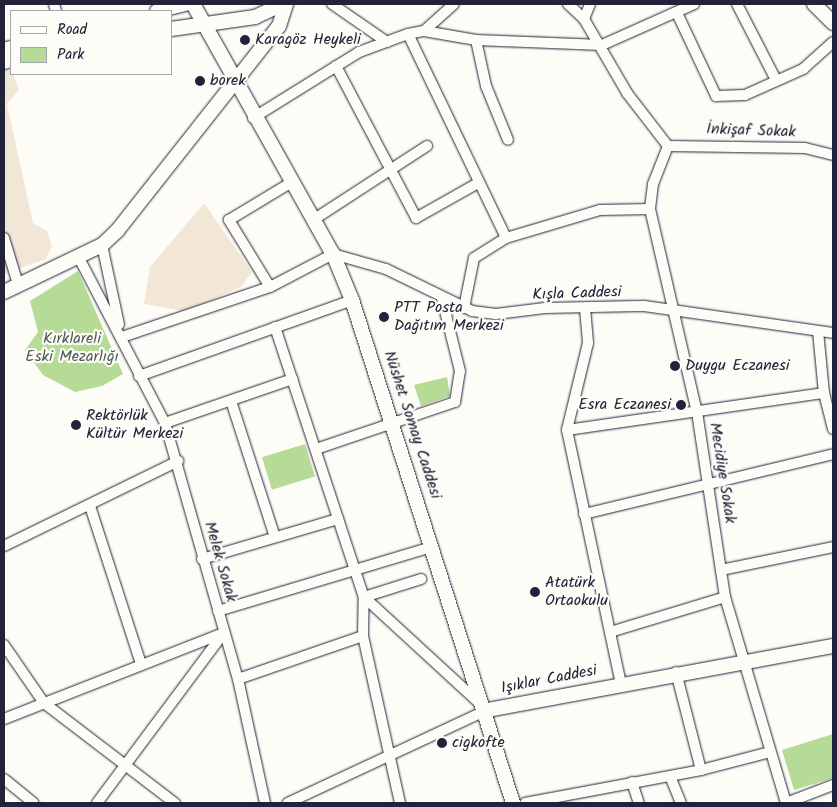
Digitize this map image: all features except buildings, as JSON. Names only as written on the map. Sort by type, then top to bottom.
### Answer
[{"type":"street","points":[[162,10],[185,4]]},
{"type":"street","name":"Nüshet Somay Caddesi","points":[[193,4],[202,25],[253,118],[333,254],[352,300],[394,421],[464,656],[487,710],[513,803]]},
{"type":"street","points":[[4,292],[102,245],[235,85],[279,26],[284,4],[253,10],[202,25],[172,29]]},
{"type":"street","points":[[332,4],[387,42]]},
{"type":"street","points":[[424,31],[454,4]]},
{"type":"street","points":[[568,4],[584,19],[602,45],[627,93],[668,146]]},
{"type":"street","points":[[584,19],[590,4]]},
{"type":"street","points":[[253,118],[336,66],[408,34],[424,31],[476,40],[602,45],[694,4]]},
{"type":"street","points":[[737,4],[776,80]]},
{"type":"street","points":[[814,4],[833,23]]},
{"type":"street","points":[[677,12],[716,96],[745,95],[803,69],[833,42]]},
{"type":"street","points":[[408,34],[506,238]]},
{"type":"street","points":[[476,40],[486,86],[508,140]]},
{"type":"street","points":[[336,66],[416,218],[478,183]]},
{"type":"street","points":[[313,220],[389,167],[427,146]]},
{"type":"street","name":"İnkişaf Sokak","points":[[668,146],[805,148],[833,155]]},
{"type":"street","name":"Mecidiye Sokak","points":[[668,146],[653,184],[650,209],[676,309],[697,412],[725,596],[741,663],[786,803]]},
{"type":"street","points":[[270,287],[229,220],[292,182]]},
{"type":"street","points":[[464,308],[474,258],[506,238],[600,210],[650,209]]},
{"type":"street","points":[[4,238],[18,284]]},
{"type":"street","name":"Melek Sokak","points":[[102,245],[122,337]]},
{"type":"street","points":[[122,337],[270,287],[333,254]]},
{"type":"street","name":"Kışla Caddesi","points":[[333,254],[386,269],[464,308],[496,314],[585,308],[676,309],[833,333]]},
{"type":"street","name":"Melek Sokak","points":[[78,256],[122,337],[139,376],[165,423],[178,462],[202,558],[238,679],[266,803]]},
{"type":"street","points":[[316,449],[394,421],[455,402],[460,370],[442,298]]},
{"type":"street","points":[[139,376],[352,300]]},
{"type":"street","points":[[585,308],[588,343],[567,430],[621,683]]},
{"type":"street","points":[[275,327],[316,449],[353,570],[364,597],[363,636],[400,803]]},
{"type":"street","points":[[818,331],[824,393],[833,429]]},
{"type":"street","points":[[165,423],[293,379]]},
{"type":"street","points":[[567,430],[824,393]]},
{"type":"street","points":[[231,401],[275,537]]},
{"type":"street","points":[[584,514],[833,454]]},
{"type":"street","points":[[4,546],[178,462]]},
{"type":"street","points":[[90,506],[141,664]]},
{"type":"street","points":[[202,558],[338,519]]},
{"type":"street","points":[[218,611],[432,547]]},
{"type":"street","points":[[721,570],[833,547]]},
{"type":"street","points":[[364,597],[421,579]]},
{"type":"street","points":[[610,632],[725,596]]},
{"type":"street","points":[[364,597],[487,710]]},
{"type":"street","points":[[4,718],[224,633]]},
{"type":"street","points":[[97,803],[125,761],[224,633]]},
{"type":"street","points":[[238,679],[363,636]]},
{"type":"street","points":[[4,645],[44,703],[125,761],[175,803]]},
{"type":"street","name":"Işıklar Caddesi","points":[[288,803],[487,710],[676,672],[741,663],[833,646]]},
{"type":"street","points":[[676,672],[700,770]]},
{"type":"street","points":[[525,803],[700,770],[770,752]]},
{"type":"street","points":[[670,776],[681,803]]},
{"type":"street","points":[[4,779],[34,803]]},
{"type":"street","points":[[632,782],[640,803]]},
{"type":"street","points":[[786,803],[833,785]]},
{"type":"shaded area","points":[[4,67],[10,72],[10,75],[13,75],[19,90],[7,104],[33,223],[47,231],[52,246],[46,259],[4,274]]},
{"type":"shaded area","points":[[204,203],[252,272],[241,287],[184,311],[144,304],[150,267]]},
{"type":"green space","name":"Kırklareli Eski Mezarlığı","points":[[78,271],[123,374],[102,386],[75,392],[43,375],[25,350],[38,332],[30,301]]},
{"type":"green space","points":[[447,377],[450,396],[421,406],[414,385]]},
{"type":"green space","points":[[305,444],[315,477],[272,490],[262,457]]},
{"type":"green space","points":[[833,734],[833,778],[794,790],[782,750]]},
{"type":"place","name":"Karagöz Heykeli","points":[[245,40]]},
{"type":"place","name":"borek","points":[[200,81]]},
{"type":"place","name":"PTT Posta Dağıtım Merkezi","points":[[384,317]]},
{"type":"place","name":"Duygu Eczanesi","points":[[675,366]]},
{"type":"place","name":"Esra Eczanesi","points":[[681,405]]},
{"type":"place","name":"Rektörlük Kültür Merkezi","points":[[76,425]]},
{"type":"place","name":"Atatürk Ortaokulu","points":[[535,592]]},
{"type":"place","name":"cigkofte","points":[[442,743]]}]
